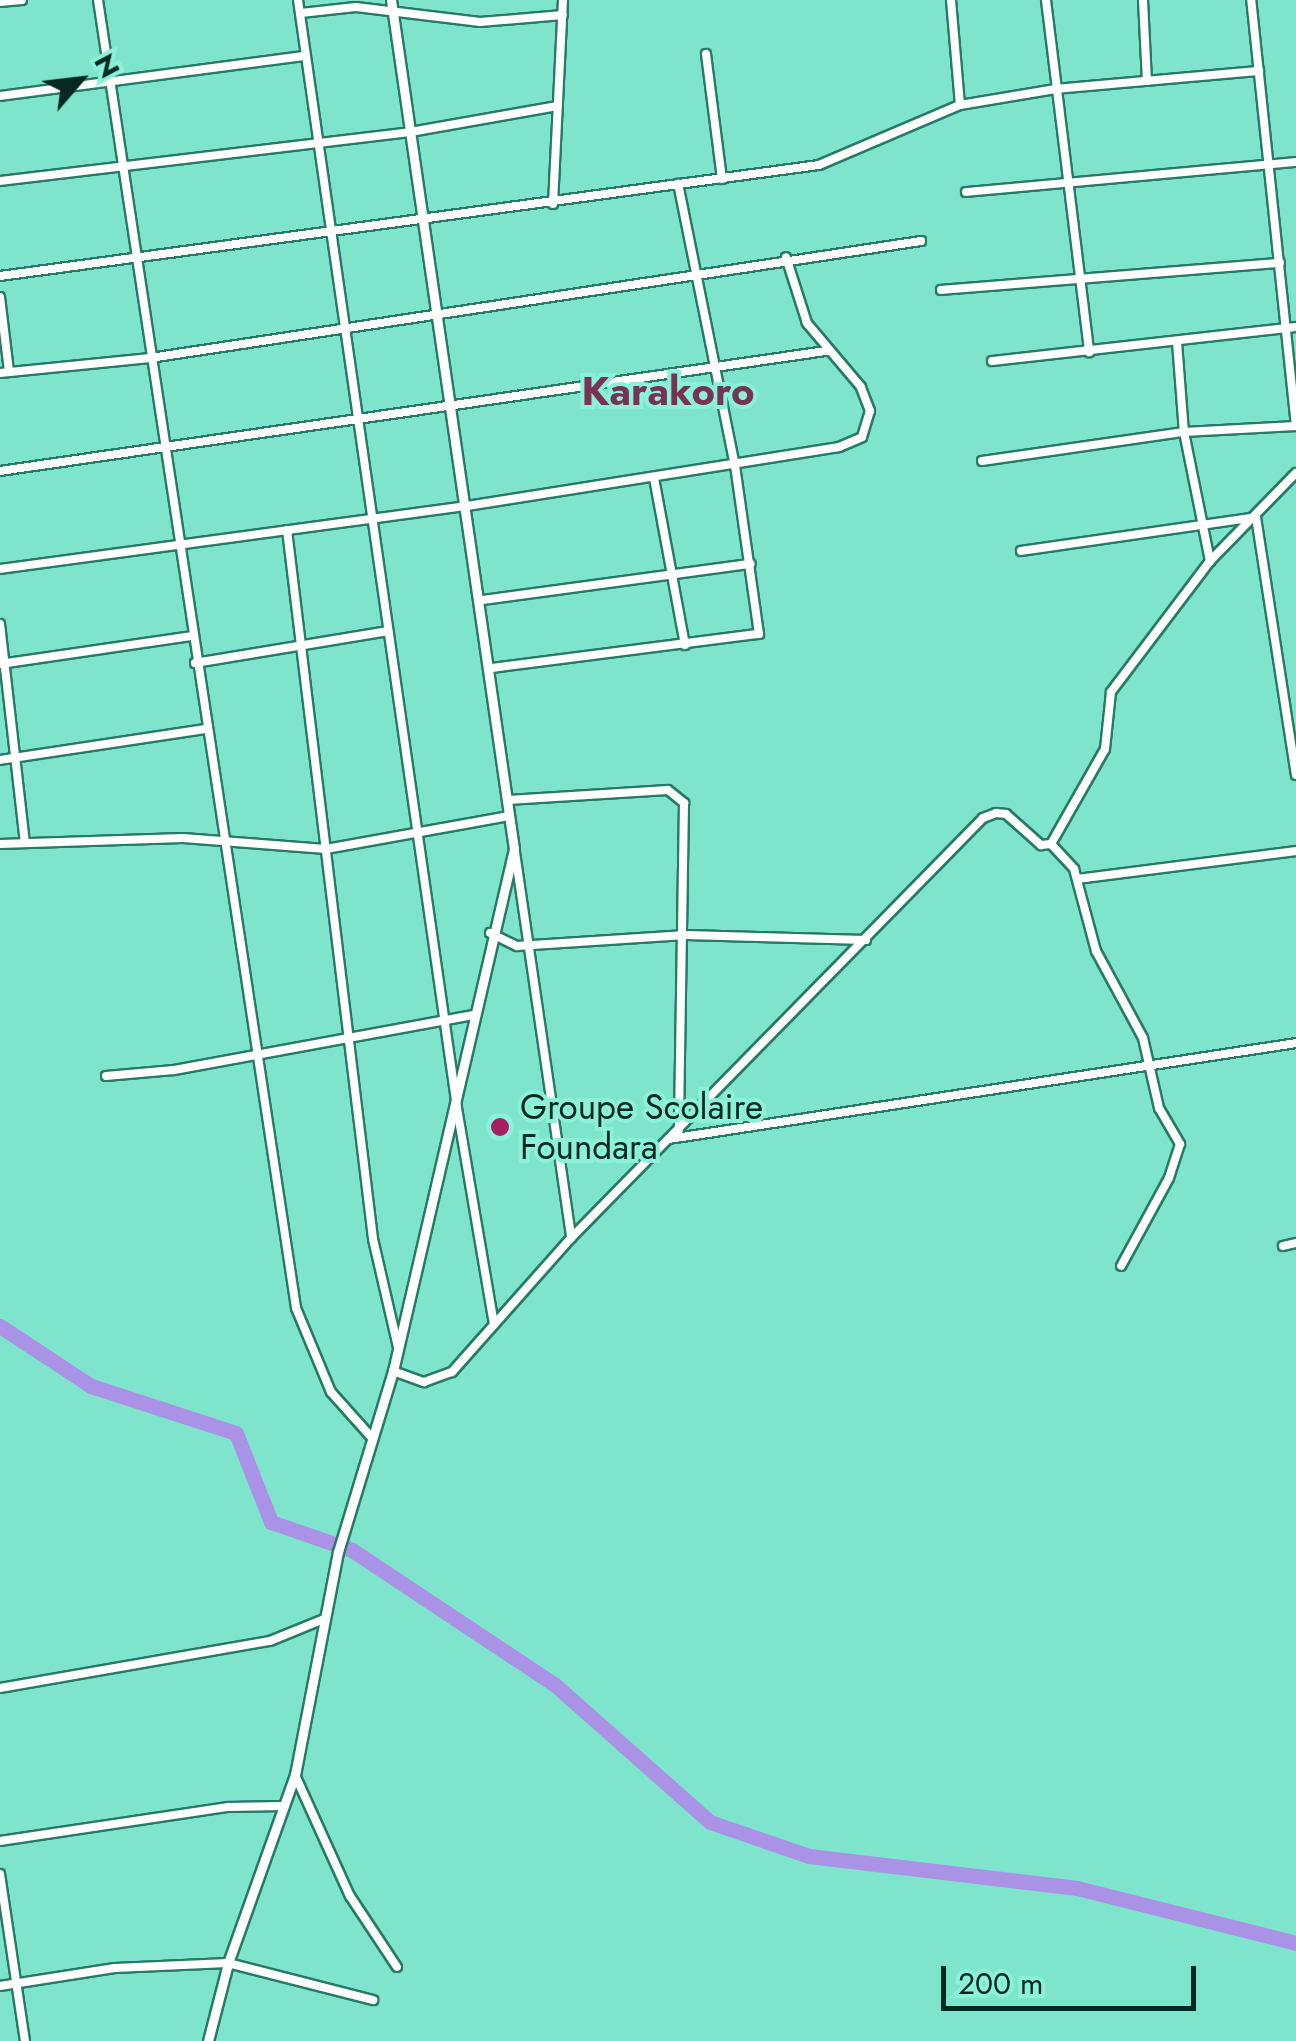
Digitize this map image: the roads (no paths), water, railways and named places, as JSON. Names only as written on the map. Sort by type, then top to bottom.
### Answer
[{"type":"street","points":[[0,2],[22,0]]},
{"type":"street","points":[[98,0],[134,261],[166,449],[195,663],[229,844],[296,1308],[331,1392],[373,1439]]},
{"type":"street","points":[[298,0],[457,1108],[494,1324]]},
{"type":"street","points":[[553,204],[563,0]]},
{"type":"street","points":[[950,0],[960,106]]},
{"type":"street","points":[[1046,0],[1089,352]]},
{"type":"street","points":[[1143,0],[1147,81]]},
{"type":"street","points":[[982,461],[1184,432],[1296,426],[1251,0]]},
{"type":"street","points":[[300,13],[392,5],[480,22],[563,15]]},
{"type":"street","points":[[392,5],[483,600],[514,849],[532,945],[571,1238]]},
{"type":"street","points":[[706,54],[722,179]]},
{"type":"street","points":[[0,96],[305,56]]},
{"type":"street","points":[[0,276],[134,261],[818,165],[960,106],[1056,89],[1259,71]]},
{"type":"street","points":[[0,181],[410,132],[558,106]]},
{"type":"street","points":[[966,192],[1296,162]]},
{"type":"street","points":[[492,668],[759,634],[735,466],[678,184]]},
{"type":"street","points":[[0,297],[5,372],[150,358],[344,329],[438,310],[921,241]]},
{"type":"street","points":[[0,569],[735,466],[862,437],[870,411],[861,387],[826,351],[799,307],[786,258]]},
{"type":"street","points":[[941,290],[1280,263]]},
{"type":"street","points":[[992,361],[1296,328]]},
{"type":"street","points":[[1177,342],[1184,432],[1210,561]]},
{"type":"street","points":[[0,471],[717,370],[826,351]]},
{"type":"street","points":[[394,1371],[424,1382],[438,1379],[983,818],[1006,814],[1042,846],[1051,844],[1105,748],[1110,692],[1210,561],[1296,473]]},
{"type":"street","points":[[654,478],[668,576],[685,645]]},
{"type":"street","points":[[1020,552],[1203,529],[1256,517]]},
{"type":"street","points":[[1256,517],[1296,775]]},
{"type":"street","points":[[287,530],[298,646],[374,1239],[399,1350]]},
{"type":"street","points":[[483,600],[751,564]]},
{"type":"street","points":[[0,624],[25,843]]},
{"type":"street","points":[[195,663],[388,631]]},
{"type":"street","points":[[3,664],[191,636]]},
{"type":"street","points":[[0,760],[206,729]]},
{"type":"street","points":[[508,800],[678,793],[684,802],[686,935],[678,1130]]},
{"type":"street","points":[[0,844],[183,838],[326,849],[418,836],[510,816]]},
{"type":"street","points":[[1051,844],[1077,878],[1096,951],[1151,1066],[1158,1108],[1180,1144],[1169,1178],[1120,1266]]},
{"type":"street","points":[[208,2041],[228,1964],[295,1775],[340,1548],[394,1371],[457,1108],[490,933],[514,849]]},
{"type":"street","points":[[1077,878],[1296,851]]},
{"type":"street","points":[[490,933],[532,945],[686,935],[866,940]]},
{"type":"street","points":[[106,1076],[351,1039],[475,1015]]},
{"type":"street","points":[[669,1140],[1296,1043]]},
{"type":"street","points":[[1283,1246],[1296,1242]]},
{"type":"street","points":[[0,1688],[270,1641],[324,1620]]},
{"type":"street","points":[[295,1775],[368,1930],[397,1968]]},
{"type":"street","points":[[0,1841],[228,1807],[283,1806]]},
{"type":"street","points":[[0,1874],[25,2041]]},
{"type":"street","points":[[0,1986],[115,1968],[228,1964],[372,2000]]},
{"type":"waterway","points":[[0,1326],[91,1386],[236,1433],[271,1522],[352,1550],[554,1684],[710,1822],[809,1856],[1077,1888],[1296,1943]]},
{"type":"place","name":"Groupe Scolaire Foundara","points":[[500,1127]]},
{"type":"district","name":"Karakoro","points":[[668,391]]}]
